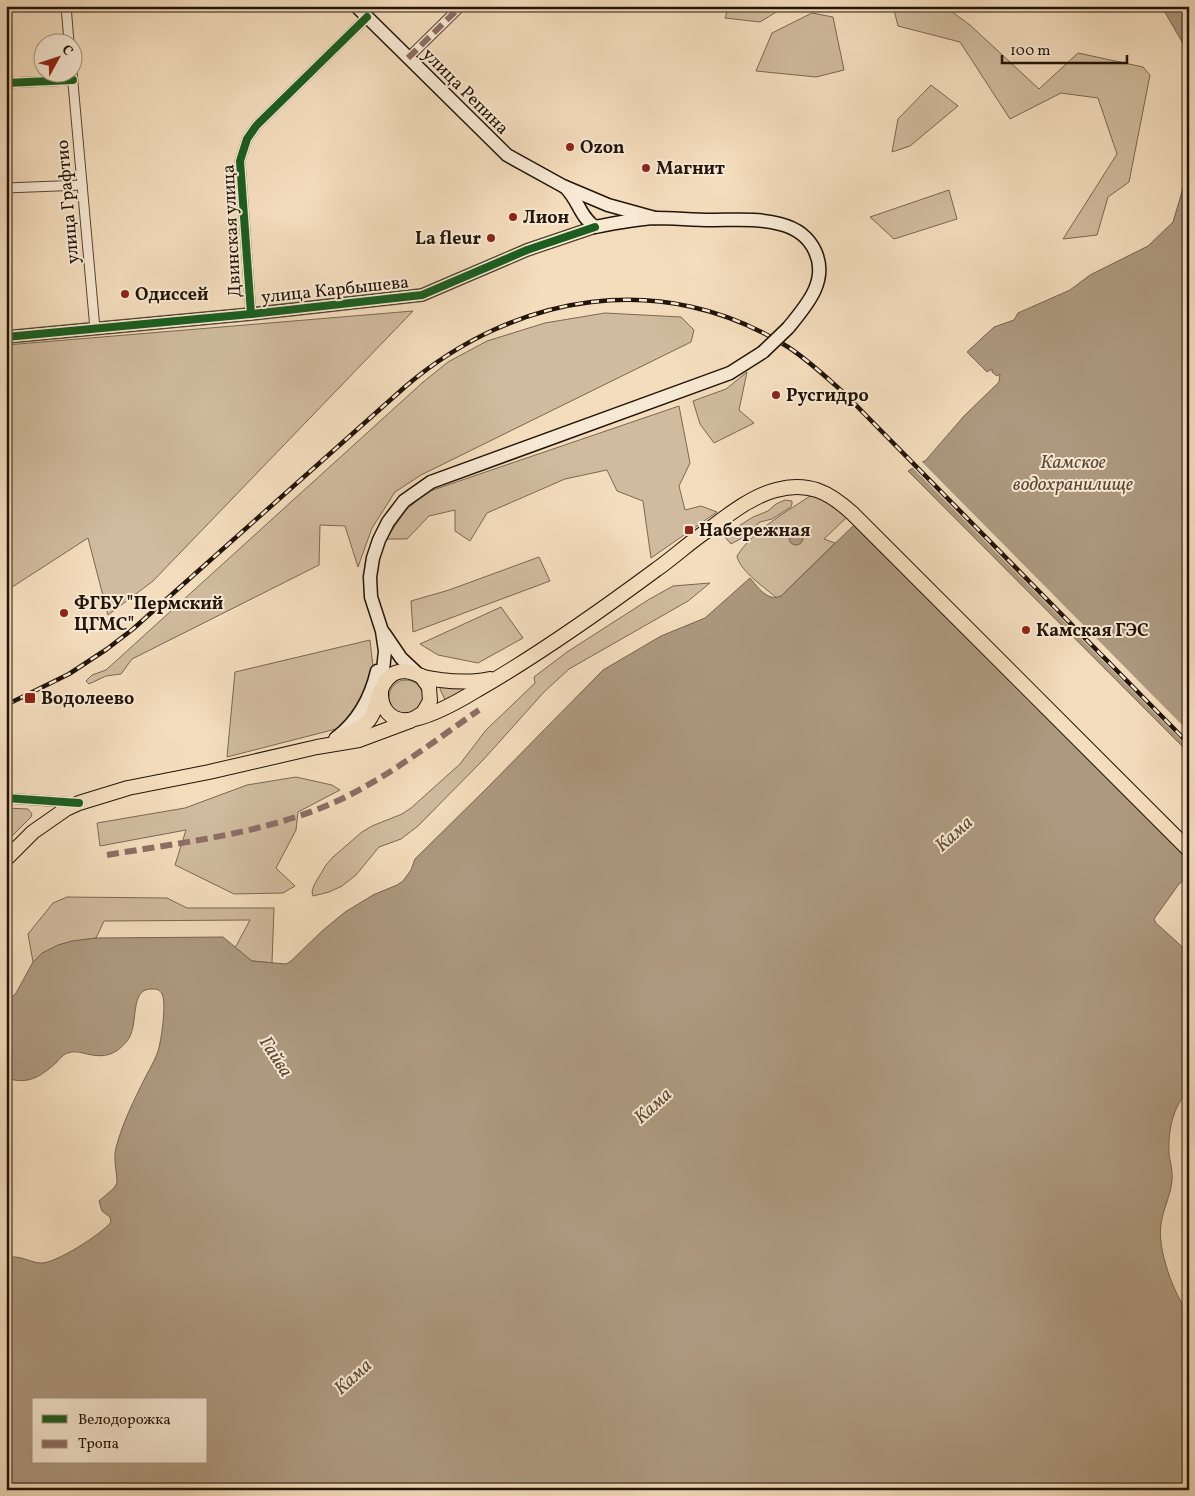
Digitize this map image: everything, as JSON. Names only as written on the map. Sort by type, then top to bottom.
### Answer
[{"type":"main road","name":"улица Репина","points":[[356,6],[507,155],[563,186],[608,205],[655,218]]},
{"type":"main road","points":[[563,186],[573,196],[580,211],[589,223],[595,227]]},
{"type":"main road","points":[[608,205],[611,224]]},
{"type":"main road","name":"улица Карбышева","points":[[381,692],[385,660],[382,631],[372,597],[371,567],[379,540],[388,522],[404,501],[431,482],[725,375],[763,352],[788,328],[810,299],[819,278],[820,266],[818,257],[810,242],[798,230],[780,224],[758,221],[655,218],[595,227]]},
{"type":"main road","points":[[6,859],[42,824],[79,803],[128,788],[209,772],[317,747],[368,738],[449,706],[501,677],[566,634],[706,531],[763,495],[775,490],[800,486],[825,492],[839,501],[1189,850]]},
{"type":"main road","points":[[317,747],[338,737],[352,723],[368,699],[379,662],[382,631]]},
{"type":"main road","name":"улица Карбышева","points":[[382,631],[401,658],[421,676]]},
{"type":"main road","points":[[317,747],[351,733],[365,724],[375,710],[385,682],[396,672],[412,672],[421,676],[468,682],[501,677]]},
{"type":"main road","points":[[381,692],[382,705],[390,715],[403,720],[416,718],[426,709],[430,696],[429,687],[421,676]]},
{"type":"street","points":[[66,6],[68,32]]},
{"type":"street","points":[[408,58],[461,6]]},
{"type":"street","name":"Двинская улица","points":[[251,314],[240,161],[247,139],[256,126],[367,18]]},
{"type":"street","points":[[6,83],[32,80]]},
{"type":"street","name":"улица Графтио","points":[[73,82],[95,329]]},
{"type":"street","points":[[6,188],[82,185]]},
{"type":"street","points":[[574,233],[579,221],[580,211]]},
{"type":"street","name":"улица Карбышева","points":[[6,337],[251,314],[422,295],[527,250],[595,227]]},
{"type":"street","points":[[6,798],[79,803]]},
{"type":"shaded area","points":[[729,6],[786,6],[760,22],[725,18]]},
{"type":"shaded area","points":[[893,6],[944,6],[970,25],[1039,89],[1078,53],[1143,67],[1150,75],[1129,182],[1108,197],[1097,235],[1063,239],[1117,154],[1098,98],[1061,93],[1010,119],[960,42],[898,26]]},
{"type":"shaded area","points":[[812,13],[833,17],[844,70],[816,77],[756,71],[772,33]]},
{"type":"shaded area","points":[[931,85],[958,106],[910,146],[892,152],[898,119]]},
{"type":"shaded area","points":[[949,190],[957,219],[894,239],[870,217]]},
{"type":"shaded area","points":[[413,311],[153,581],[108,615],[88,538],[6,591],[6,345]]},
{"type":"shaded area","points":[[605,313],[681,317],[694,330],[691,342],[421,475],[395,492],[372,528],[358,567],[345,526],[320,525],[319,565],[132,659],[121,674],[106,676],[89,684],[86,681],[92,675],[106,670],[422,383],[448,362],[487,341],[545,323]]},
{"type":"shaded area","points":[[747,372],[739,410],[754,423],[714,443],[700,424],[693,401],[726,389]]},
{"type":"shaded area","points":[[679,406],[690,463],[679,486],[685,510],[701,506],[717,512],[651,558],[643,501],[617,491],[607,470],[565,479],[487,513],[470,541],[455,531],[455,510],[429,516],[407,539],[386,539],[406,510],[427,492]]},
{"type":"shaded area","points":[[813,494],[847,517],[824,539],[835,543],[777,598],[748,573],[737,556],[752,537],[782,514]]},
{"type":"shaded area","points":[[785,500],[792,501],[791,507],[772,519],[760,522],[742,538],[731,544],[725,537],[726,534],[753,517],[768,511],[776,504]]},
{"type":"shaded area","points":[[539,557],[550,581],[413,632],[411,601],[449,590]]},
{"type":"shaded area","points":[[710,583],[688,601],[569,669],[544,692],[484,759],[418,826],[401,839],[379,847],[356,875],[342,886],[313,896],[314,885],[333,857],[362,832],[411,808],[460,764],[486,730],[535,683],[534,677],[567,652],[673,586]]},
{"type":"shaded area","points":[[501,607],[523,638],[478,663],[438,655],[420,644]]},
{"type":"shaded area","points":[[370,640],[373,667],[368,690],[356,711],[336,729],[227,757],[235,672]]},
{"type":"shaded area","points":[[406,680],[413,681],[418,685],[422,690],[422,704],[418,709],[413,713],[406,714],[399,713],[394,709],[390,704],[389,697],[390,690],[394,685],[399,681]]},
{"type":"shaded area","points":[[441,686],[470,687],[446,702],[440,689]]},
{"type":"shaded area","points":[[296,777],[332,785],[340,790],[298,812],[296,830],[276,868],[295,886],[283,893],[234,894],[175,865],[186,830],[100,846],[97,823],[185,808],[247,785]]},
{"type":"shaded area","points":[[6,808],[28,809],[32,814],[6,842]]},
{"type":"shaded area","points":[[67,897],[167,898],[187,908],[274,908],[272,963],[252,961],[235,948],[250,920],[104,921],[96,938],[62,944],[47,951],[33,962],[28,934],[53,903]]},
{"type":"water","points":[[1189,6],[1189,54],[1162,7]]},
{"type":"water","name":"Камское водохранилище","points":[[1189,168],[1189,753],[908,471],[926,460],[964,416],[999,382],[1000,374],[997,376],[992,372],[992,369],[987,372],[967,352],[994,327],[1014,320],[1018,313],[1070,290],[1090,275],[1148,246],[1173,222]]},
{"type":"water","points":[[855,524],[1189,861],[1189,876],[1179,884],[1154,919],[1189,953],[1189,1089],[1175,1111],[1169,1135],[1172,1180],[1162,1218],[1160,1235],[1164,1259],[1172,1284],[1189,1315],[1189,1490],[6,1490],[6,1258],[15,1257],[40,1263],[56,1259],[99,1233],[111,1222],[110,1217],[102,1211],[99,1201],[117,1183],[116,1148],[129,1112],[159,1049],[164,1014],[161,993],[156,989],[145,990],[140,994],[137,1001],[131,1034],[127,1041],[117,1050],[102,1056],[70,1052],[39,1076],[21,1081],[6,1078],[6,1003],[16,993],[33,962],[42,953],[72,941],[96,938],[223,937],[252,961],[286,964],[345,912],[373,895],[403,881],[411,870],[415,859],[603,670],[661,636],[705,618],[750,578],[767,595],[781,596]]},
{"type":"water","points":[[793,531],[799,531],[803,538],[799,545],[793,545],[789,541],[789,535]]},
{"type":"pier","points":[[920,460],[1189,732],[1189,748],[912,467]]},
{"type":"railway","points":[[6,705],[69,674],[133,629],[406,386],[449,354],[495,330],[542,312],[591,302],[641,300],[691,307],[740,322],[788,347],[810,363],[844,393],[1189,744]]},
{"type":"marked path","points":[[408,58],[461,6]]},
{"type":"marked path","points":[[107,855],[223,836],[308,813],[354,793],[373,782],[479,710]]},
{"type":"cycle path","points":[[251,314],[240,161],[247,139],[256,126],[367,17]]},
{"type":"cycle path","points":[[6,83],[32,82]]},
{"type":"cycle path","points":[[6,337],[251,314],[422,295],[527,250],[595,227]]},
{"type":"cycle path","points":[[6,798],[79,803]]},
{"type":"place","name":"Ozon","points":[[570,147]]},
{"type":"place","name":"Магнит","points":[[646,168]]},
{"type":"place","name":"Лион","points":[[513,217]]},
{"type":"place","name":"La fleur","points":[[491,238]]},
{"type":"place","name":"Одиссей","points":[[125,294]]},
{"type":"place","name":"Русгидро","points":[[776,395]]},
{"type":"place","name":"Набережная","points":[[689,530]]},
{"type":"place","name":"ФГБУ \"Пермский ЦГМС\"","points":[[64,613]]},
{"type":"place","name":"Камская ГЭС","points":[[1026,630]]},
{"type":"place","name":"Водолеево","points":[[30,698]]},
{"type":"water label","name":"Кама","points":[[953,833]]},
{"type":"water label","name":"Гайва","points":[[277,1056]]},
{"type":"water label","name":"Кама","points":[[652,1105]]},
{"type":"water label","name":"Кама","points":[[352,1376]]}]
